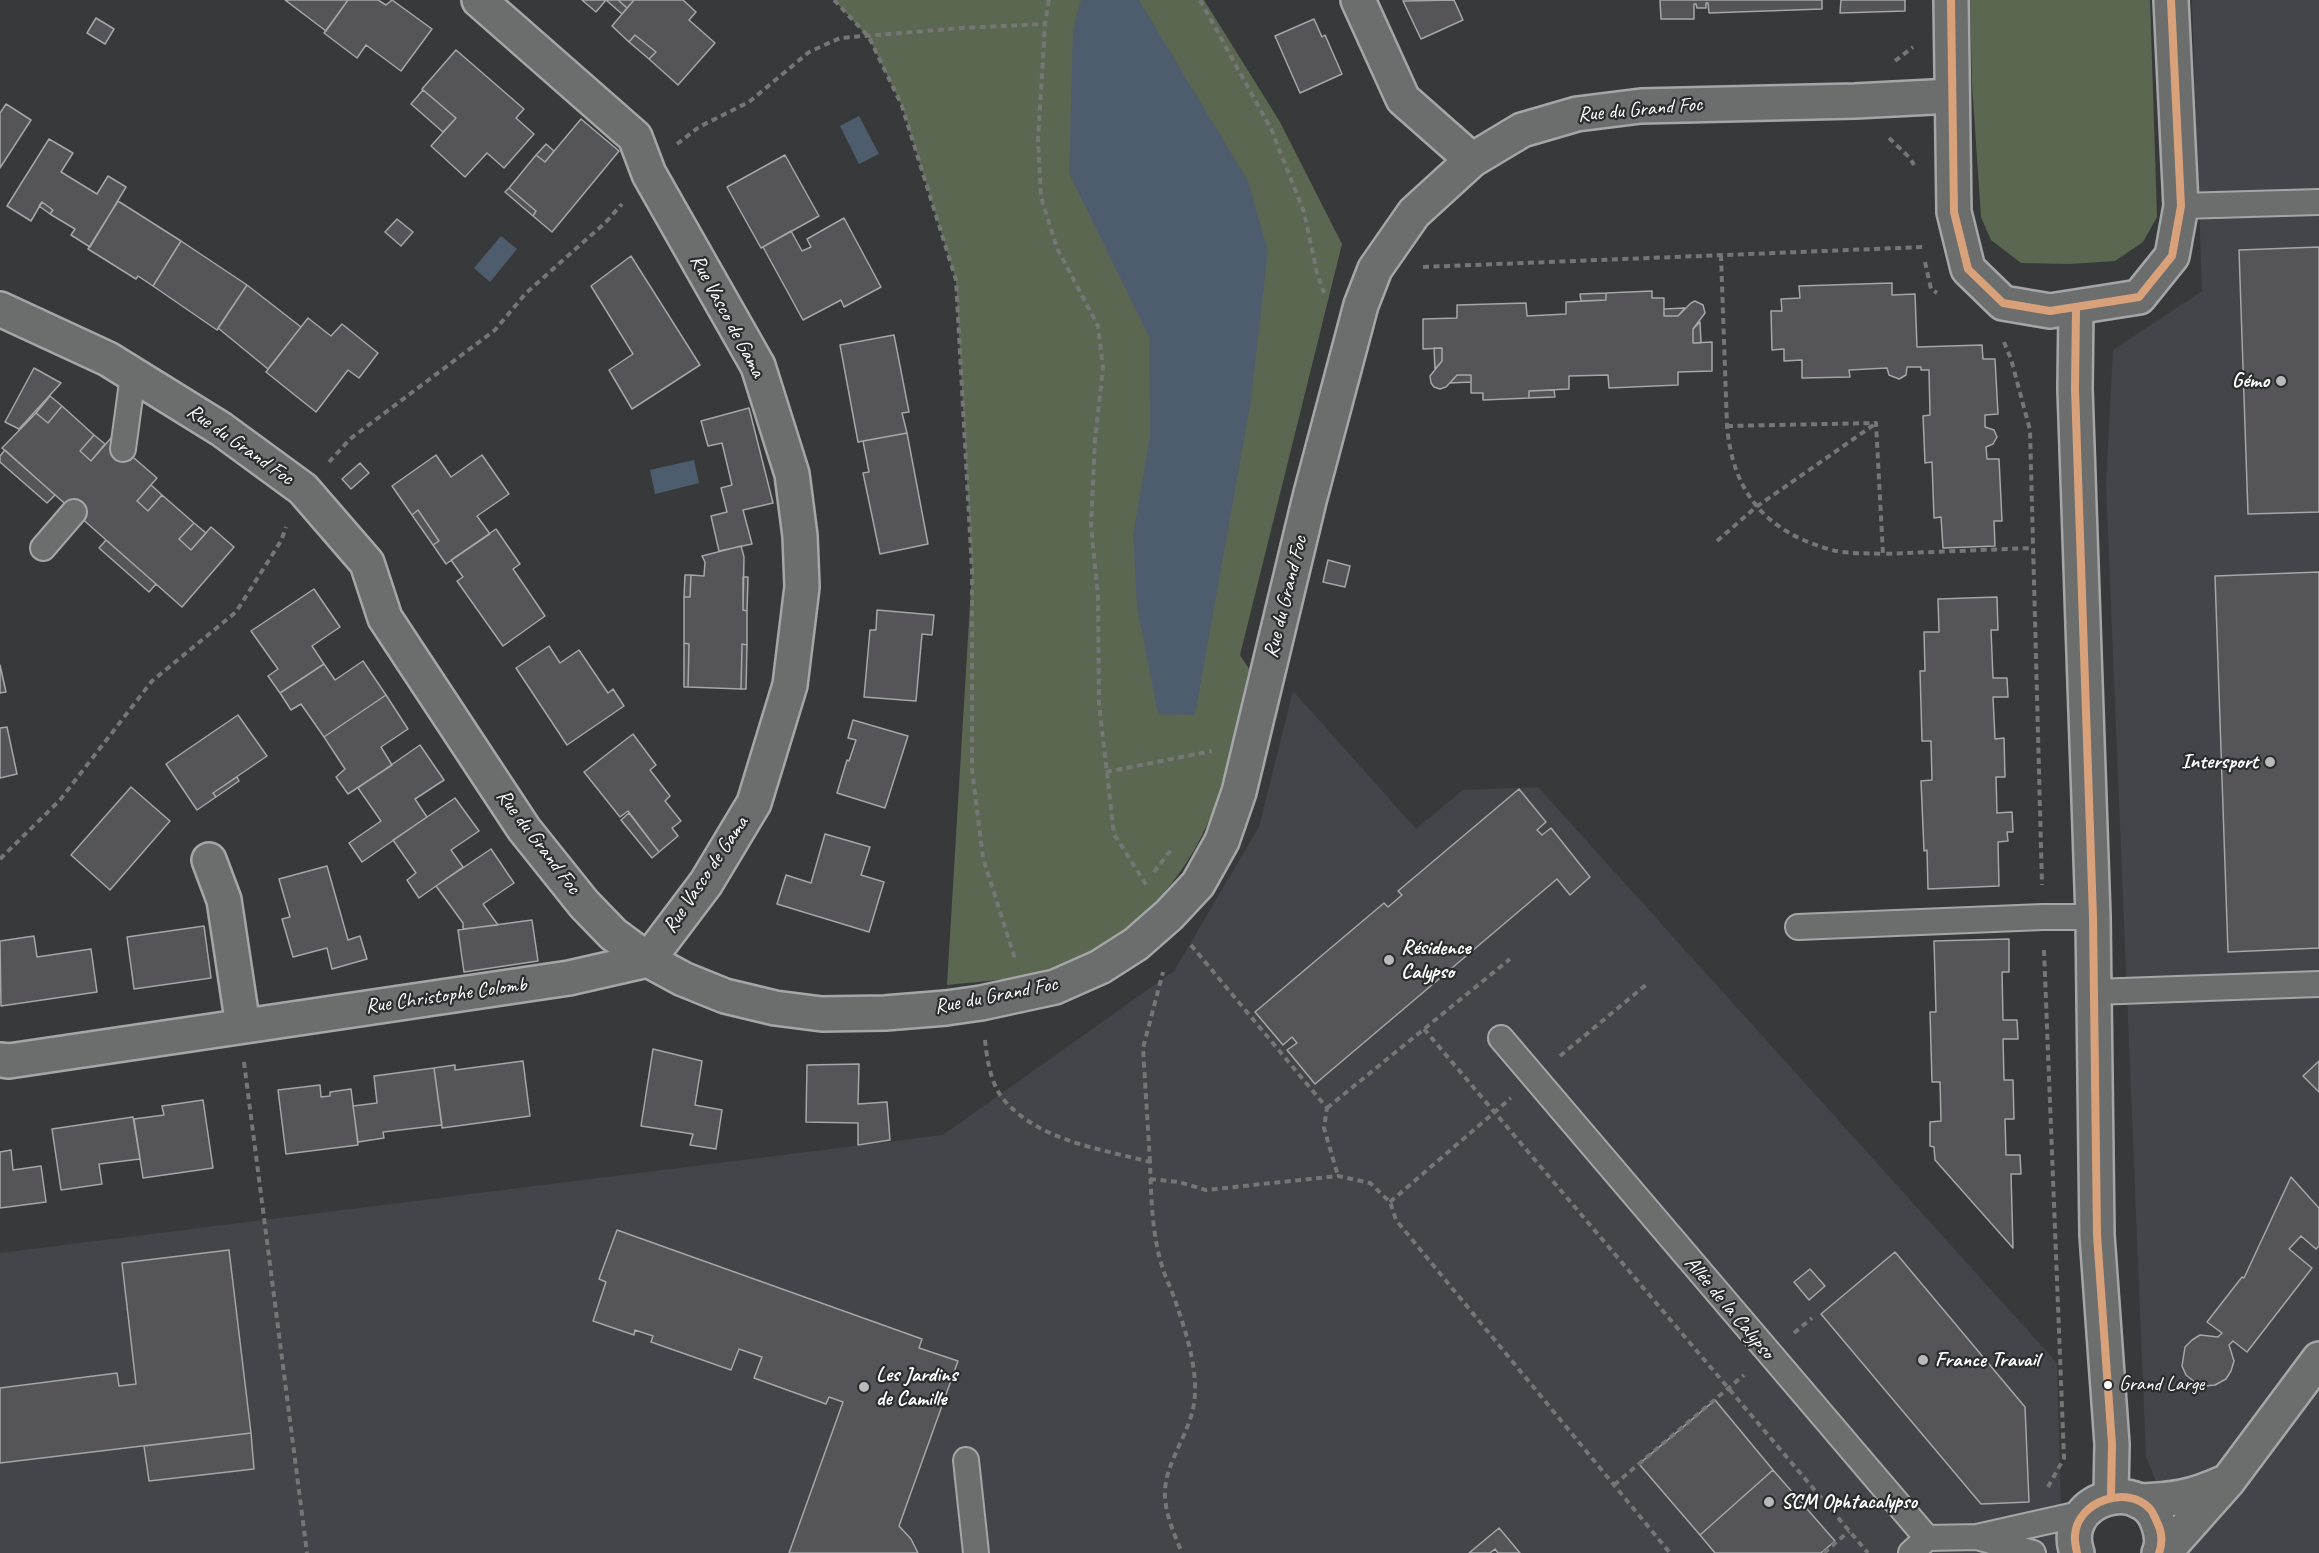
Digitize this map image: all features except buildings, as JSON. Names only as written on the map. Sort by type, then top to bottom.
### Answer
[{"type":"street","name":"Rue Vasco de Gama","points":[[479,0],[635,137],[649,174],[758,366],[792,474],[800,536],[802,587],[790,685],[754,803],[706,883],[648,960]]},
{"type":"street","points":[[1358,0],[1403,99],[1472,160]]},
{"type":"street","points":[[1951,0],[1954,212],[1968,269],[2003,303],[2050,311],[2139,297],[2172,256],[2181,206],[2171,0]]},
{"type":"street","name":"Rue du Grand Foc","points":[[0,309],[108,359],[221,429],[303,489],[367,563],[385,618],[524,829],[584,904],[614,934],[648,960],[683,979],[725,996],[775,1008],[822,1014],[885,1013],[981,1003],[1055,987],[1100,967],[1136,944],[1169,915],[1198,884],[1222,841],[1239,792],[1310,497],[1360,305],[1375,269],[1414,213],[1472,160],[1522,130],[1577,114],[1641,106],[1855,101],[1952,96]]},
{"type":"street","points":[[2076,308],[2075,389],[2093,917],[2097,1234],[2112,1444],[2111,1503]]},
{"type":"street","points":[[209,860],[224,900],[243,1026]]},
{"type":"street","name":"Rue Christophe Colomb","points":[[0,1060],[9,1061],[568,978],[648,960]]},
{"type":"street","points":[[2162,1553],[2228,1481],[2319,1359]]},
{"type":"street","points":[[2286,1406],[2319,1391]]},
{"type":"street","points":[[2077,1553],[2075,1535],[2078,1523],[2111,1503],[2168,1500],[2197,1495],[2228,1481]]},
{"type":"street","points":[[2111,1503],[2150,1509],[2158,1520],[2162,1534],[2162,1553]]},
{"type":"lane","points":[[2181,206],[2319,202]]},
{"type":"lane","points":[[123,449],[133,375]]},
{"type":"lane","points":[[43,548],[74,512]]},
{"type":"lane","points":[[1798,927],[2093,917]]},
{"type":"lane","points":[[2094,992],[2319,984]]},
{"type":"lane","name":"Allée de la Calypso","points":[[1501,1038],[1769,1354],[1919,1546],[1977,1538],[2111,1503]]},
{"type":"lane","points":[[966,1460],[976,1553]]},
{"type":"lane","name":"Allée de la Calypso","points":[[1977,1538],[2033,1553]]},
{"type":"path","points":[[834,0],[869,38],[902,106],[956,280],[972,572],[972,769],[983,858],[1015,959]]},
{"type":"path","points":[[1049,0],[1038,140],[1041,197],[1057,248],[1098,326],[1103,368],[1095,441],[1091,526],[1098,596],[1099,704],[1114,834],[1145,884],[1183,936],[1328,1108]]},
{"type":"path","points":[[1200,0],[1272,131],[1304,212],[1317,273],[1325,296],[1360,305]]},
{"type":"path","points":[[0,859],[60,800],[152,681],[236,612],[281,541],[303,489],[350,439],[495,330],[526,293],[606,222],[664,154],[699,127],[749,102],[809,52],[840,38],[869,38],[962,28],[1046,24]]},
{"type":"path","points":[[1889,66],[1914,46]]},
{"type":"path","points":[[1855,101],[1857,132],[1892,139],[1916,168]]},
{"type":"path","points":[[1375,269],[1926,247],[1925,268],[1931,289],[1941,295]]},
{"type":"path","points":[[1721,255],[1729,440],[1739,478],[1756,507],[1786,532],[1833,550],[1883,554],[2032,548]]},
{"type":"path","points":[[2000,333],[2011,359],[2030,430],[2043,917],[2064,1458],[2027,1525]]},
{"type":"path","points":[[1728,426],[1876,423]]},
{"type":"path","points":[[1717,541],[1756,507],[1876,423]]},
{"type":"path","points":[[1876,423],[1883,554]]},
{"type":"path","points":[[1210,761],[1215,740]]},
{"type":"path","points":[[1106,772],[1213,751]]},
{"type":"path","points":[[1137,890],[1145,884],[1176,844]]},
{"type":"path","points":[[1003,961],[1025,956]]},
{"type":"path","points":[[1338,1176],[1324,1128],[1328,1108],[1510,959]]},
{"type":"path","points":[[1163,971],[1143,1047],[1150,1179],[1157,1244],[1188,1345],[1195,1393],[1190,1423],[1174,1459],[1165,1488],[1170,1519],[1182,1553]]},
{"type":"path","points":[[243,1026],[242,1041],[307,1553]]},
{"type":"path","points":[[1424,1029],[1868,1553]]},
{"type":"path","points":[[987,1056],[995,1083],[1004,1100],[1023,1118],[1046,1132],[1068,1140],[1150,1162]]},
{"type":"path","points":[[1150,1179],[1179,1182],[1206,1190],[1338,1176],[1371,1183],[1390,1202],[1396,1220],[1670,1553]]},
{"type":"path","points":[[1614,1485],[1812,1318]]},
{"type":"path","points":[[1824,1553],[1849,1531]]},
{"type":"shaded area","points":[[2192,0],[2319,0],[2319,1553],[2183,1553],[2146,1456],[2106,484],[2113,350],[2202,291]]},
{"type":"shaded area","points":[[1293,691],[1416,829],[1463,790],[1538,787],[2057,1363],[2062,1553],[0,1553],[0,1253],[943,1135],[1174,971],[1259,827]]},
{"type":"green space","points":[[834,0],[1204,0],[1280,122],[1342,244],[1240,655],[1249,669],[1223,778],[1209,821],[1178,874],[1137,920],[1113,939],[1087,954],[1060,966],[1018,977],[947,985],[972,571],[956,280],[902,106],[869,38]]},
{"type":"green space","points":[[1970,0],[2150,0],[2157,217],[2143,242],[2115,261],[2069,264],[2021,263],[1991,240],[1981,217],[1972,84]]},
{"type":"water","points":[[1081,0],[1139,0],[1248,181],[1268,251],[1251,400],[1195,715],[1158,714],[1137,607],[1133,535],[1150,436],[1149,337],[1069,173],[1073,29]]},
{"type":"water","points":[[859,116],[879,154],[859,164],[840,126]]},
{"type":"water","points":[[501,236],[517,249],[490,282],[474,268]]},
{"type":"water","points":[[694,460],[699,483],[655,494],[650,470]]},
{"type":"transit line","points":[[1951,0],[1954,212],[1968,269],[2003,303],[2050,311],[2139,297],[2172,256],[2181,206],[2171,0]]},
{"type":"transit line","points":[[2076,308],[2075,389],[2093,917],[2097,1235],[2112,1444],[2111,1496]]},
{"type":"transit line","points":[[2077,1553],[2075,1535],[2084,1513],[2094,1505],[2117,1497],[2141,1502],[2151,1510],[2161,1533],[2159,1553]]},
{"type":"place","name":"Gémo","points":[[2281,381]]},
{"type":"place","name":"Intersport","points":[[2270,762]]},
{"type":"place","name":"Résidence Calypso","points":[[1389,960]]},
{"type":"place","name":"France Travail","points":[[1923,1360]]},
{"type":"place","name":"Grand Large","points":[[2108,1385]]},
{"type":"place","name":"Les Jardins de Camille","points":[[864,1387]]},
{"type":"place","name":"SCM Ophtacalypso","points":[[1769,1502]]}]
